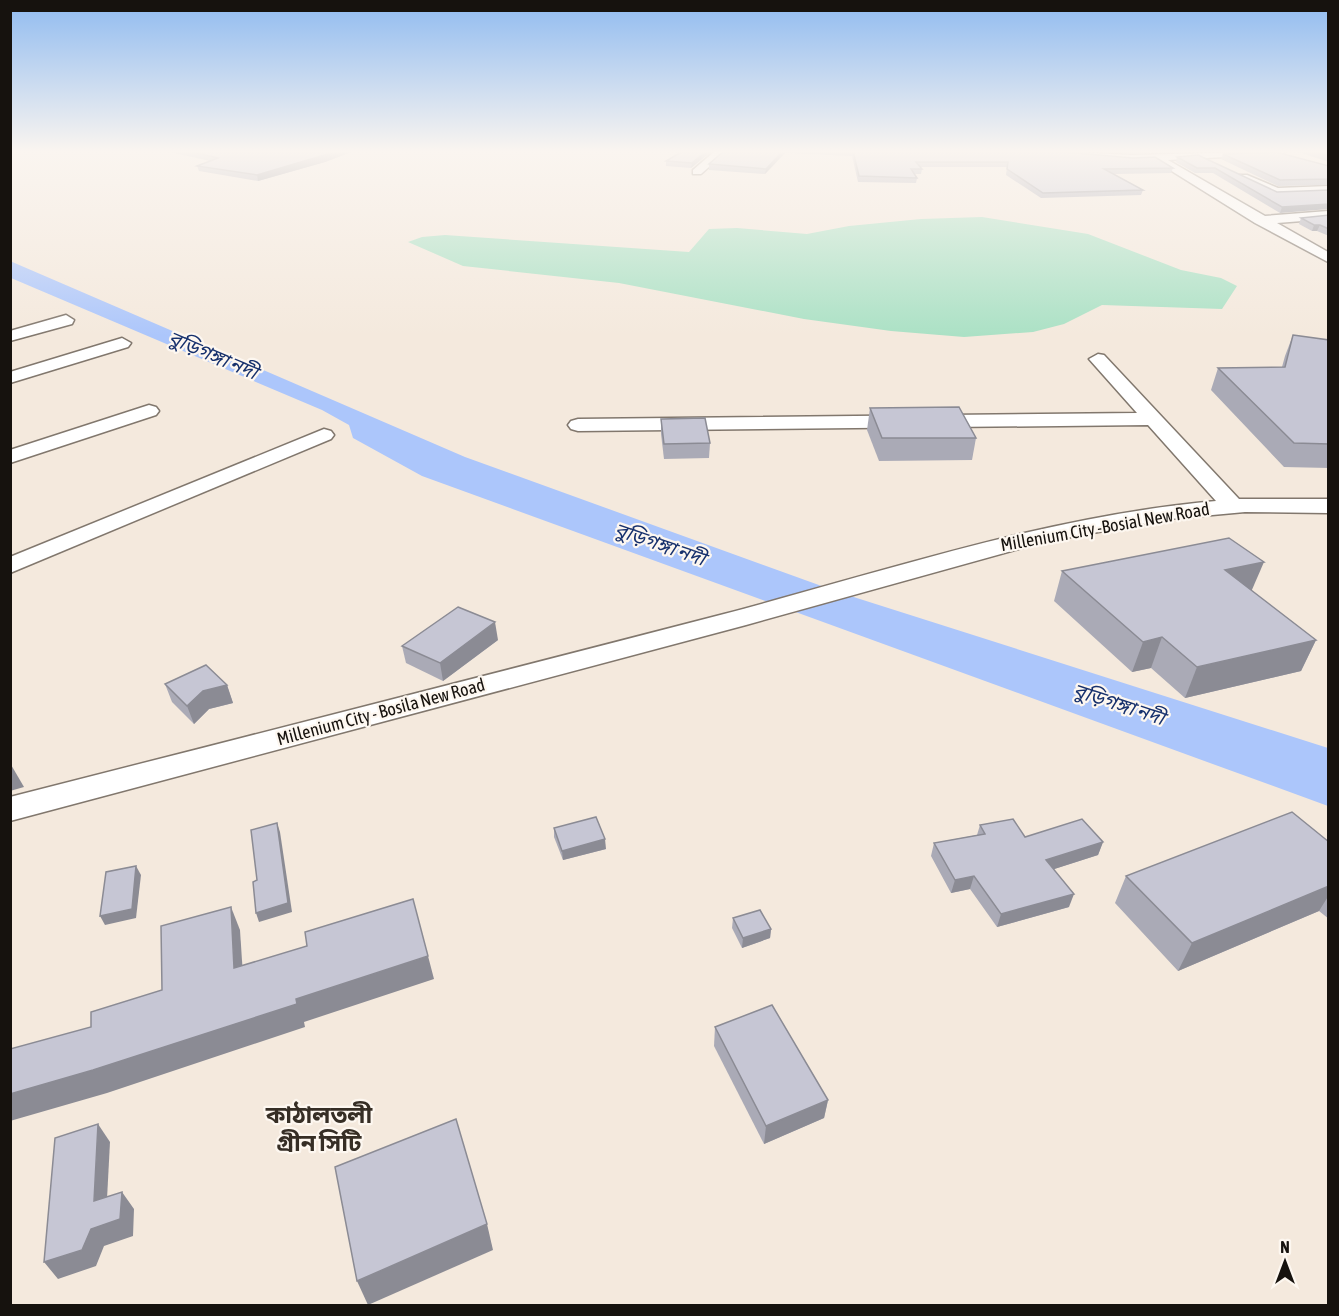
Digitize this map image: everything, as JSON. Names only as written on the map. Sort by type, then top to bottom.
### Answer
[{"type":"street","points":[[1247,212],[1329,258]]},
{"type":"street","points":[[1260,220],[1329,215]]},
{"type":"street","points":[[10,336],[66,320]]},
{"type":"street","points":[[10,378],[122,343]]},
{"type":"street","points":[[1098,359],[1233,506]]},
{"type":"street","points":[[10,457],[148,411]]},
{"type":"street","points":[[578,425],[1154,419]]},
{"type":"street","points":[[10,567],[324,435]]},
{"type":"street","name":"Millenium City -Bosial New Road","points":[[751,615],[920,565],[1039,535],[1143,517],[1233,506],[1329,506]]},
{"type":"street","name":"Millenium City - Bosila New Road","points":[[10,809],[751,615]]},
{"type":"green space","points":[[982,217],[1088,234],[1181,270],[1221,278],[1237,286],[1222,309],[1102,305],[1064,324],[1033,332],[964,337],[891,331],[804,319],[619,283],[463,266],[408,242],[422,237],[445,235],[689,252],[709,229],[737,228],[807,234],[849,226],[921,219]]},
{"type":"water","name":"বুড়িগঙ্গা নদী","points":[[10,261],[465,457],[841,593],[1328,748],[1328,806],[422,476],[353,438],[349,425],[322,410],[11,278]]},
{"type":"building","points":[[1329,215],[1329,229],[1301,218]]},
{"type":"building","points":[[1293,335],[1329,340],[1329,444],[1294,443],[1218,368],[1285,367]]},
{"type":"building","points":[[959,407],[976,438],[882,438],[870,408]]},
{"type":"building","points":[[705,418],[710,443],[664,444],[661,419]]},
{"type":"building","points":[[1229,538],[1264,562],[1225,570],[1316,640],[1197,667],[1162,637],[1143,642],[1062,571]]},
{"type":"building","points":[[458,607],[495,622],[440,663],[402,646]]},
{"type":"building","points":[[206,665],[227,685],[203,691],[187,706],[165,684]]},
{"type":"building","points":[[1292,812],[1329,842],[1329,886],[1192,943],[1126,876]]},
{"type":"building","points":[[596,817],[605,839],[562,851],[554,828]]},
{"type":"building","points":[[1013,819],[1025,837],[1082,819],[1103,842],[1046,860],[1074,894],[1001,914],[974,876],[955,880],[934,843],[985,834],[980,825]]},
{"type":"building","points":[[277,823],[288,903],[256,913],[253,882],[257,880],[251,830]]},
{"type":"building","points":[[136,866],[132,909],[100,916],[106,872]]},
{"type":"building","points":[[413,899],[428,956],[296,999],[297,1004],[93,1070],[10,1094],[10,1049],[91,1027],[91,1012],[162,990],[161,926],[231,907],[234,968],[307,946],[305,932]]},
{"type":"building","points":[[760,910],[771,929],[743,938],[733,918]]},
{"type":"building","points":[[772,1005],[828,1100],[766,1126],[715,1027]]},
{"type":"building","points":[[456,1119],[487,1224],[357,1281],[335,1167]]},
{"type":"building","points":[[98,1124],[94,1201],[122,1192],[120,1219],[91,1229],[82,1250],[44,1262],[55,1138]]},
{"type":"district","name":"কাঠালতলী গ্রীন সিটি","points":[[319,1129]]}]
